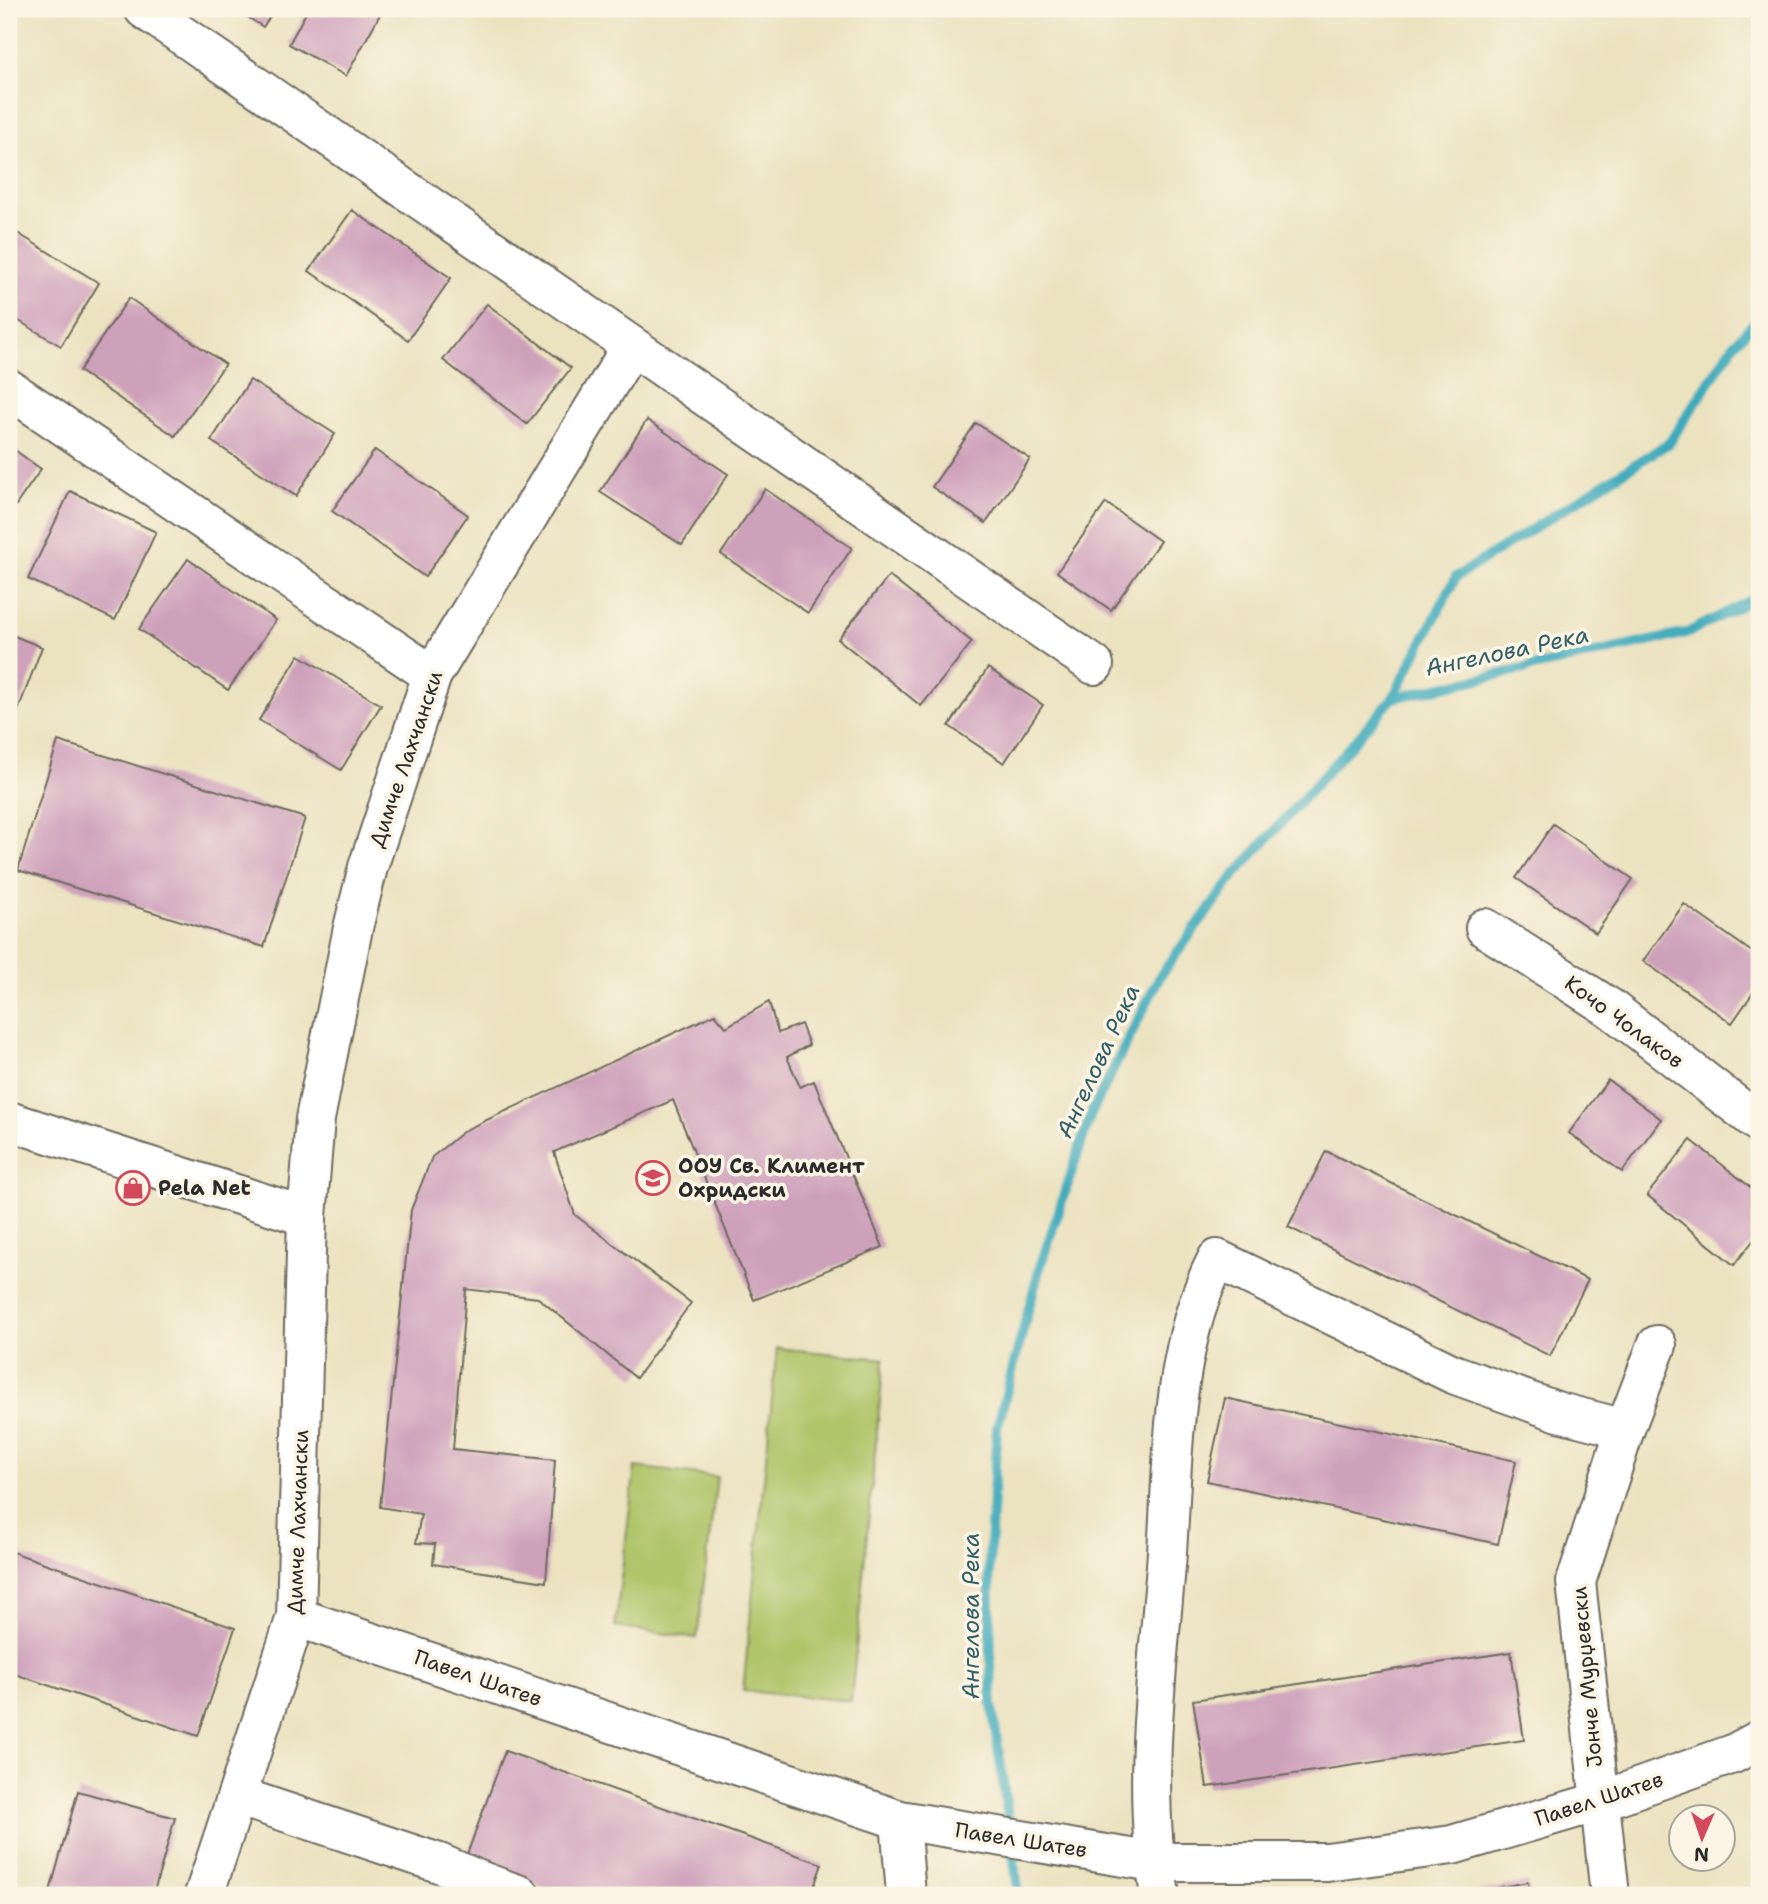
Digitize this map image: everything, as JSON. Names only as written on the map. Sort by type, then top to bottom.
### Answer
[{"type":"street","points":[[144,9],[1094,665]]},
{"type":"street","name":"Димче Лахчански","points":[[204,1895],[296,1617],[307,1217],[315,1119],[353,928],[368,867],[432,675],[631,347]]},
{"type":"street","points":[[9,389],[432,675]]},
{"type":"street","name":"Кочо Чолаков","points":[[1485,928],[1610,1008],[1759,1123]]},
{"type":"street","points":[[9,1121],[307,1217]]},
{"type":"street","points":[[1157,1878],[1153,1728],[1175,1414],[1193,1325],[1207,1279],[1217,1259],[1453,1374],[1559,1412],[1625,1429]]},
{"type":"street","name":"Јонче Мурџевски","points":[[1610,1895],[1576,1582],[1625,1429],[1657,1345]]},
{"type":"street","name":"Павел Шатев","points":[[296,1617],[900,1820],[1037,1843],[1157,1878],[1327,1862],[1439,1847],[1598,1802],[1733,1754],[1759,1740]]},
{"type":"street","points":[[237,1796],[439,1863],[478,1888],[520,1895]]},
{"type":"street","points":[[900,1820],[906,1895]]},
{"type":"green space","points":[[777,1348],[884,1359],[851,1701],[743,1691]]},
{"type":"green space","points":[[635,1467],[717,1477],[697,1638],[615,1627]]},
{"type":"building","points":[[235,9],[275,9],[263,27]]},
{"type":"building","points":[[308,9],[383,9],[346,76],[289,44]]},
{"type":"building","points":[[352,210],[451,278],[408,340],[309,271]]},
{"type":"building","points":[[9,228],[99,283],[61,346],[9,315]]},
{"type":"building","points":[[129,298],[225,364],[175,436],[79,371]]},
{"type":"building","points":[[487,304],[571,368],[527,424],[443,360]]},
{"type":"building","points":[[250,380],[335,434],[296,496],[211,441]]},
{"type":"building","points":[[647,420],[728,474],[682,545],[600,492]]},
{"type":"building","points":[[976,423],[1030,459],[986,523],[932,487]]},
{"type":"building","points":[[9,446],[41,469],[9,515]]},
{"type":"building","points":[[375,450],[468,515],[425,577],[332,511]]},
{"type":"building","points":[[765,489],[852,548],[808,613],[721,554]]},
{"type":"building","points":[[70,491],[156,532],[115,620],[28,579]]},
{"type":"building","points":[[1106,503],[1160,541],[1111,610],[1057,572]]},
{"type":"building","points":[[188,559],[276,620],[228,690],[139,629]]},
{"type":"building","points":[[889,576],[972,642],[921,706],[838,639]]},
{"type":"building","points":[[9,634],[42,647],[9,734]]},
{"type":"building","points":[[299,655],[381,705],[341,770],[259,720]]},
{"type":"building","points":[[988,668],[1043,705],[1004,763],[949,726]]},
{"type":"building","points":[[58,741],[305,818],[264,947],[18,870]]},
{"type":"building","points":[[1553,824],[1633,879],[1596,933],[1516,878]]},
{"type":"building","points":[[1684,904],[1759,957],[1759,984],[1732,1023],[1643,961]]},
{"type":"building","points":[[769,1002],[778,1033],[801,1024],[809,1045],[787,1057],[800,1087],[814,1081],[883,1247],[754,1300],[673,1100],[554,1152],[575,1215],[691,1303],[636,1378],[538,1298],[466,1289],[453,1449],[555,1460],[546,1582],[433,1564],[435,1544],[416,1543],[421,1514],[380,1507],[411,1210],[432,1157],[465,1130],[715,1014],[726,1027]]},
{"type":"building","points":[[1608,1080],[1661,1119],[1622,1172],[1569,1133]]},
{"type":"building","points":[[1691,1140],[1759,1194],[1759,1233],[1734,1265],[1647,1195]]},
{"type":"building","points":[[1326,1151],[1588,1280],[1550,1356],[1288,1227]]},
{"type":"building","points":[[1225,1398],[1516,1461],[1498,1544],[1207,1481]]},
{"type":"building","points":[[9,1551],[235,1628],[198,1736],[9,1672]]},
{"type":"building","points":[[1511,1652],[1524,1740],[1207,1787],[1193,1700]]},
{"type":"building","points":[[505,1751],[822,1864],[811,1895],[563,1895],[465,1860]]},
{"type":"building","points":[[78,1791],[175,1818],[153,1895],[49,1895]]},
{"type":"building","points":[[1528,1882],[1530,1895],[1463,1895],[1463,1894]]},
{"type":"waterway","points":[[1393,698],[1456,577],[1669,443],[1735,343],[1759,317]]},
{"type":"waterway","name":"Ангелова Река","points":[[1010,1831],[992,1705],[989,1565],[997,1428],[1039,1270],[1091,1114],[1160,976],[1233,877],[1393,698],[1687,633],[1759,596]]},
{"type":"waterway","name":"Ангелова Река","points":[[1012,1847],[1019,1895]]},
{"type":"place","name":"ООУ Св. Климент Охридски","points":[[653,1178]]},
{"type":"place","name":"Pela Net","points":[[133,1188]]}]
